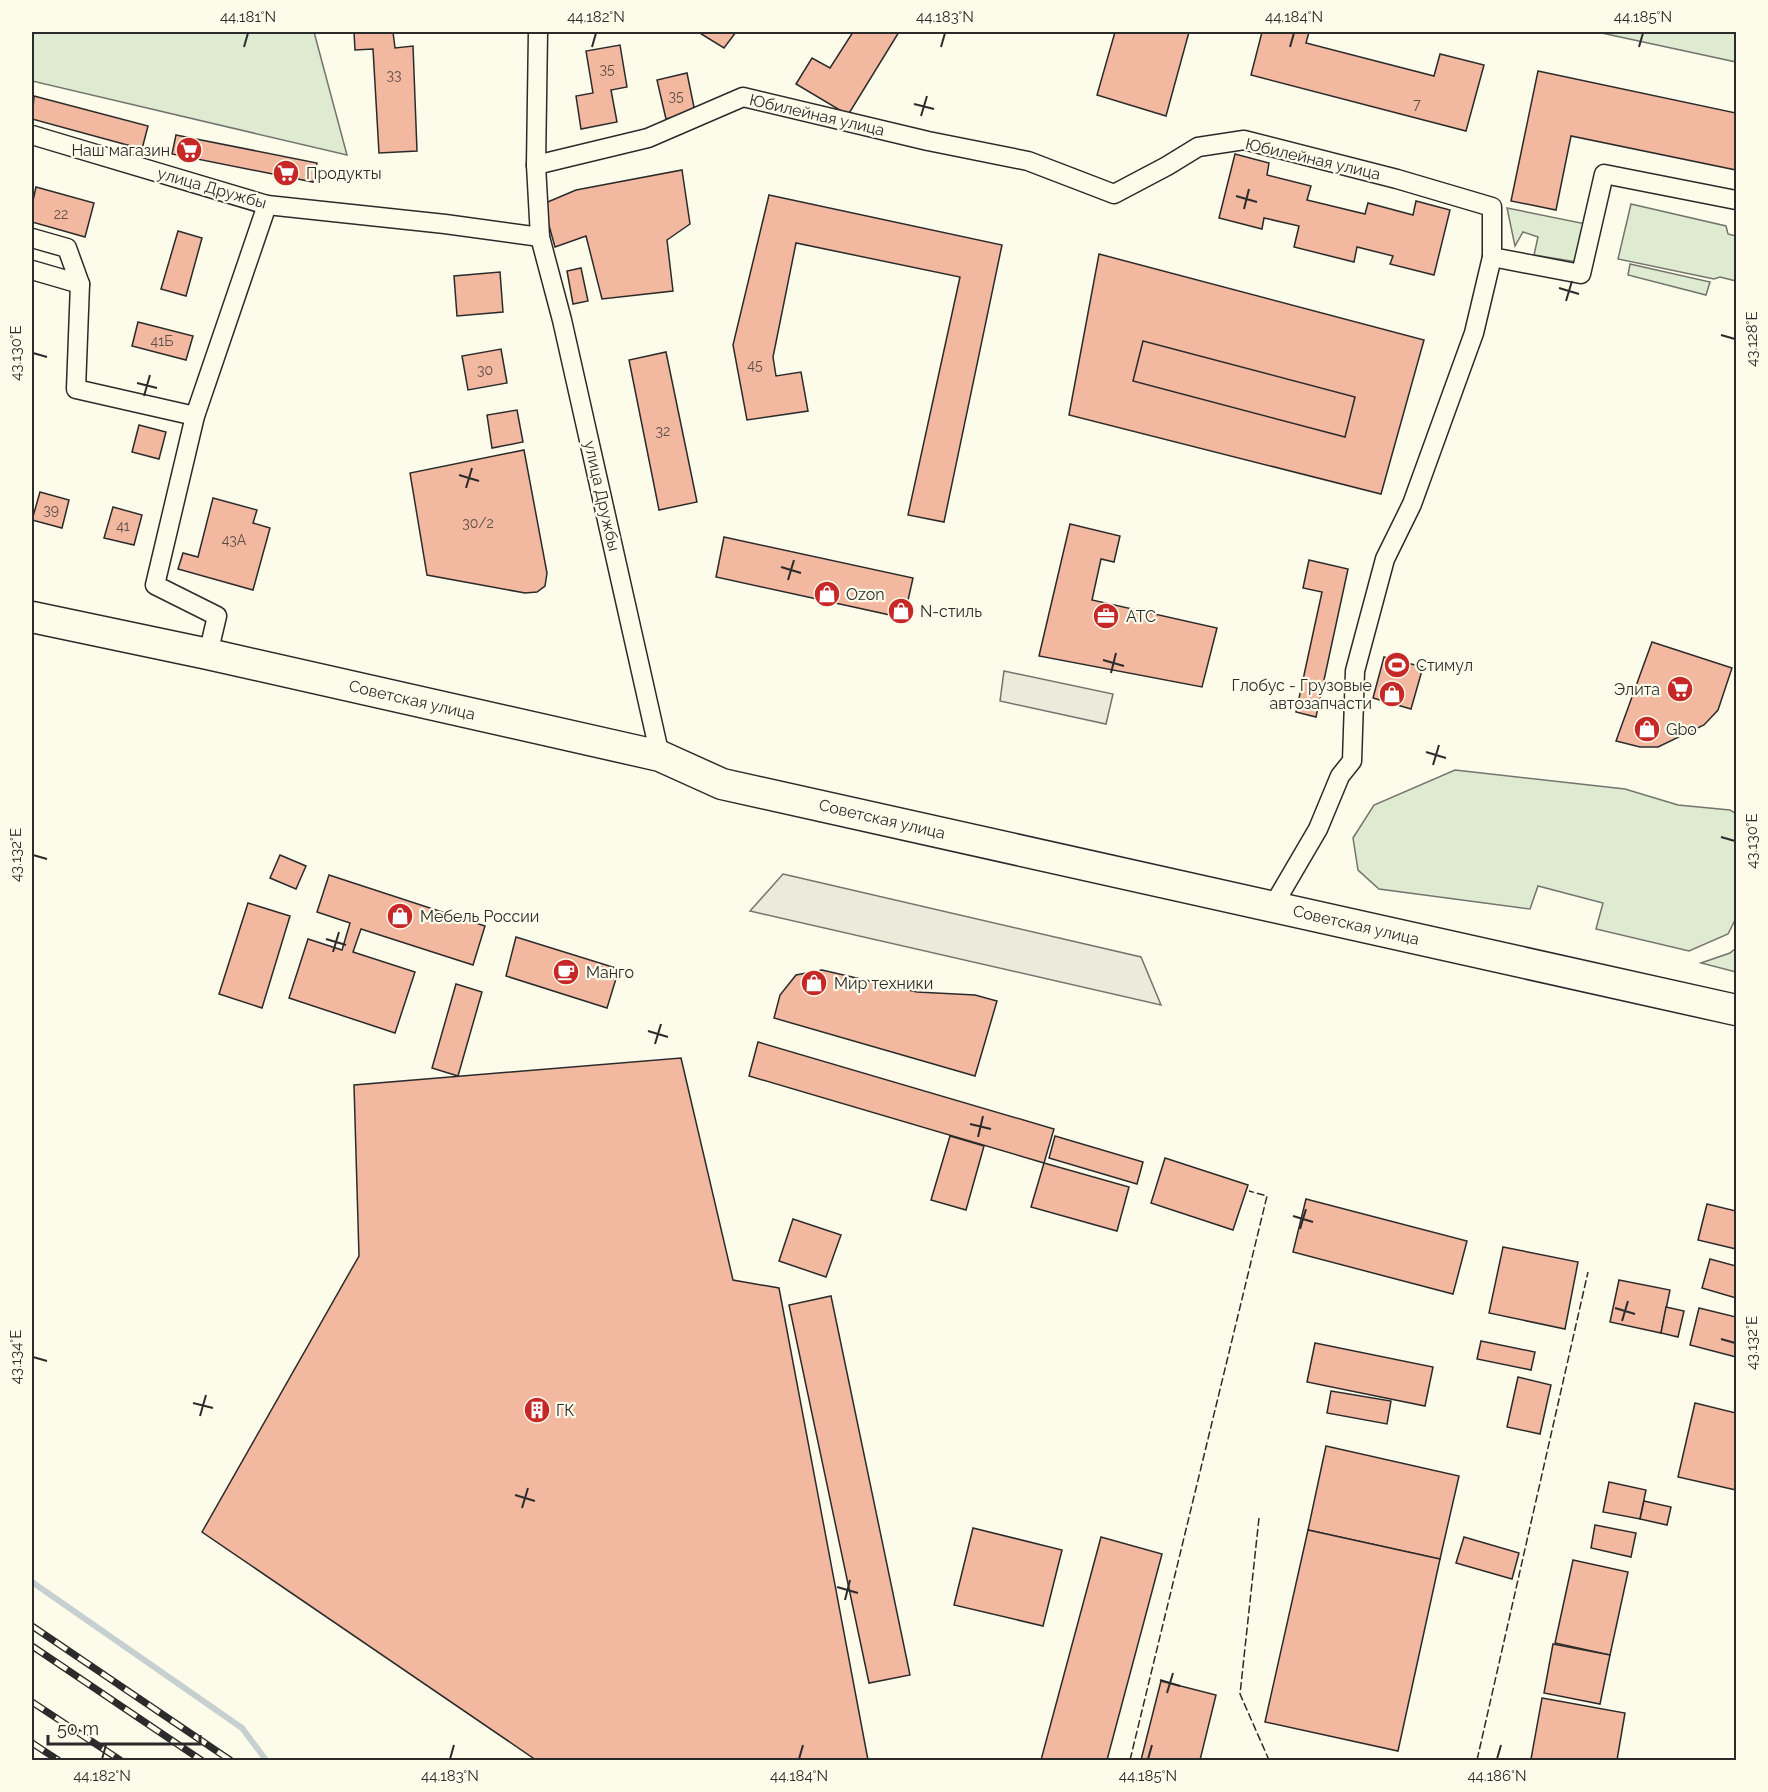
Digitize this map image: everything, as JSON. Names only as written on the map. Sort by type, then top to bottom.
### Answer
[{"type":"highway","name":"Советская улица","points":[[32,616],[660,756],[722,784],[1737,1010]]},
{"type":"street","name":"улица Дружбы","points":[[538,32],[536,165],[540,237],[565,331],[660,756]]},
{"type":"street","name":"Юбилейная улица","points":[[536,165],[648,138],[743,97],[928,141],[1028,160],[1114,194],[1198,147],[1244,140],[1397,179],[1492,207],[1492,257]]},
{"type":"street","name":"улица Дружбы","points":[[32,135],[267,205],[445,224],[540,237]]},
{"type":"street","points":[[1273,906],[1318,829],[1340,776],[1352,761],[1355,671],[1385,559],[1412,504],[1474,333],[1492,257],[1581,274],[1604,174],[1737,200]]},
{"type":"street","points":[[208,654],[217,616],[155,585],[195,416],[267,205]]},
{"type":"street","points":[[32,238],[67,248],[80,284],[76,389],[195,416]]},
{"type":"street","points":[[32,270],[80,284]]},
{"type":"green space","points":[[32,32],[314,32],[347,155],[32,81]]},
{"type":"green space","points":[[1597,32],[1736,32],[1736,62]]},
{"type":"green space","points":[[1631,204],[1726,226],[1728,234],[1736,236],[1736,281],[1720,277],[1714,279],[1618,259]]},
{"type":"green space","points":[[1507,208],[1586,224],[1577,262],[1534,255],[1538,237],[1523,232],[1515,246]]},
{"type":"green space","points":[[1630,264],[1710,282],[1706,295],[1628,275]]},
{"type":"green space","points":[[1455,770],[1625,789],[1678,805],[1730,810],[1736,814],[1736,918],[1728,934],[1689,951],[1596,929],[1603,903],[1538,886],[1530,909],[1379,889],[1358,870],[1353,838],[1374,805]]},
{"type":"green space","points":[[1736,948],[1736,972],[1701,963],[1730,953]]},
{"type":"shaded area","points":[[1004,671],[1113,694],[1106,724],[1000,701]]},
{"type":"shaded area","points":[[783,874],[1141,957],[1161,1005],[750,911]]},
{"type":"building","points":[[354,32],[393,32],[395,48],[413,46],[417,151],[379,153],[373,49],[355,50]]},
{"type":"building","points":[[698,32],[736,32],[724,48]]},
{"type":"building","points":[[853,32],[899,32],[848,115],[796,84],[812,58],[830,68]]},
{"type":"building","points":[[1115,32],[1189,32],[1166,116],[1097,95]]},
{"type":"building","points":[[1262,32],[1309,32],[1306,43],[1434,76],[1440,54],[1484,65],[1466,131],[1251,75]]},
{"type":"building","points":[[620,45],[627,87],[611,90],[617,122],[581,129],[576,96],[593,93],[586,51]]},
{"type":"building","points":[[1538,71],[1736,113],[1736,170],[1571,136],[1556,210],[1511,201]]},
{"type":"building","points":[[687,73],[695,112],[666,119],[657,80]]},
{"type":"building","points":[[34,96],[148,126],[142,149],[32,119]]},
{"type":"building","points":[[176,135],[317,163],[313,182],[172,154]]},
{"type":"building","points":[[1235,154],[1269,163],[1267,175],[1311,186],[1307,200],[1365,214],[1368,203],[1413,215],[1416,201],[1450,210],[1434,275],[1390,264],[1393,256],[1357,247],[1354,262],[1294,247],[1299,226],[1264,218],[1262,229],[1219,218]]},
{"type":"building","points":[[682,170],[690,224],[667,240],[673,291],[602,299],[586,236],[555,247],[543,204],[576,190]]},
{"type":"building","points":[[36,187],[94,203],[85,237],[32,222],[32,205]]},
{"type":"building","points":[[769,195],[1002,245],[944,522],[908,515],[960,277],[796,243],[773,357],[776,376],[801,372],[808,411],[747,420],[733,345]]},
{"type":"building","points":[[178,231],[202,238],[186,296],[161,289]]},
{"type":"building","points":[[1099,254],[1424,340],[1381,494],[1069,415]]},
{"type":"building","points":[[581,268],[588,301],[573,304],[567,271]]},
{"type":"building","points":[[500,272],[503,312],[457,316],[454,276]]},
{"type":"building","points":[[138,322],[193,336],[186,360],[132,346]]},
{"type":"building","points":[[1143,341],[1355,397],[1345,437],[1133,381]]},
{"type":"building","points":[[501,349],[507,383],[468,390],[462,356]]},
{"type":"building","points":[[666,352],[697,502],[659,510],[629,360]]},
{"type":"building","points":[[517,410],[523,442],[492,448],[487,415]]},
{"type":"building","points":[[139,425],[166,432],[159,459],[132,452]]},
{"type":"building","points":[[524,450],[547,573],[545,586],[537,592],[525,593],[427,575],[410,473]]},
{"type":"building","points":[[40,492],[69,500],[62,528],[32,520]]},
{"type":"building","points":[[213,498],[257,510],[253,523],[270,528],[253,590],[178,569],[183,553],[198,557]]},
{"type":"building","points":[[113,507],[142,515],[134,545],[104,538]]},
{"type":"building","name":"АТС","points":[[1070,524],[1120,536],[1114,562],[1101,559],[1092,600],[1217,628],[1202,687],[1039,656]]},
{"type":"building","points":[[724,537],[913,578],[904,618],[716,577]]},
{"type":"building","points":[[1309,560],[1348,569],[1316,717],[1296,712],[1322,592],[1303,588]]},
{"type":"building","name":"Элита","points":[[1652,642],[1732,668],[1718,710],[1704,725],[1658,747],[1640,747],[1616,741]]},
{"type":"building","points":[[1384,657],[1423,667],[1411,709],[1373,698]]},
{"type":"building","points":[[280,855],[306,866],[296,889],[270,878]]},
{"type":"building","points":[[329,875],[485,926],[473,965],[361,929],[353,952],[415,972],[395,1033],[289,998],[308,939],[342,950],[350,923],[317,912]]},
{"type":"building","points":[[248,903],[290,916],[262,1008],[219,994]]},
{"type":"building","points":[[516,937],[619,969],[607,1008],[506,976]]},
{"type":"building","points":[[822,970],[917,992],[975,995],[997,1001],[975,1076],[774,1018],[780,995],[796,975]]},
{"type":"building","points":[[456,984],[482,992],[458,1076],[432,1068]]},
{"type":"building","points":[[758,1042],[1054,1129],[1044,1163],[749,1076]]},
{"type":"building","name":"ГК","points":[[681,1058],[733,1280],[779,1288],[868,1760],[536,1760],[202,1532],[359,1256],[354,1085]]},
{"type":"building","points":[[950,1136],[984,1146],[966,1210],[931,1200]]},
{"type":"building","points":[[1055,1136],[1143,1162],[1137,1184],[1049,1158]]},
{"type":"building","points":[[1165,1158],[1248,1185],[1233,1230],[1151,1203]]},
{"type":"building","points":[[1044,1163],[1129,1187],[1117,1231],[1031,1207]]},
{"type":"building","points":[[1306,1199],[1467,1241],[1453,1294],[1293,1252]]},
{"type":"building","points":[[1707,1204],[1736,1211],[1736,1249],[1698,1240]]},
{"type":"building","points":[[793,1219],[841,1235],[826,1277],[779,1261]]},
{"type":"building","points":[[1503,1247],[1578,1262],[1565,1329],[1489,1313]]},
{"type":"building","points":[[1710,1259],[1736,1266],[1736,1298],[1702,1288]]},
{"type":"building","points":[[1619,1280],[1670,1290],[1661,1333],[1610,1322]]},
{"type":"building","points":[[831,1296],[910,1675],[869,1683],[789,1305]]},
{"type":"building","points":[[1666,1307],[1684,1311],[1678,1337],[1661,1333]]},
{"type":"building","points":[[1699,1308],[1736,1317],[1736,1357],[1690,1345]]},
{"type":"building","points":[[1481,1341],[1535,1352],[1531,1370],[1477,1359]]},
{"type":"building","points":[[1315,1343],[1433,1367],[1425,1406],[1307,1382]]},
{"type":"building","points":[[1518,1377],[1551,1385],[1540,1434],[1507,1427]]},
{"type":"building","points":[[1331,1391],[1391,1401],[1387,1424],[1327,1413]]},
{"type":"building","points":[[1695,1403],[1736,1413],[1736,1490],[1678,1477]]},
{"type":"building","points":[[1326,1446],[1459,1476],[1440,1559],[1308,1530]]},
{"type":"building","points":[[1609,1482],[1646,1490],[1640,1519],[1603,1512]]},
{"type":"building","points":[[1644,1501],[1671,1507],[1667,1525],[1640,1519]]},
{"type":"building","points":[[1595,1525],[1636,1533],[1631,1557],[1591,1548]]},
{"type":"building","points":[[973,1528],[1062,1550],[1043,1626],[954,1605]]},
{"type":"building","points":[[1308,1530],[1440,1559],[1398,1751],[1265,1722]]},
{"type":"building","points":[[1101,1537],[1162,1554],[1107,1760],[1041,1760]]},
{"type":"building","points":[[1464,1537],[1519,1553],[1512,1579],[1456,1563]]},
{"type":"building","points":[[1573,1560],[1628,1572],[1610,1655],[1555,1643]]},
{"type":"building","points":[[1553,1644],[1610,1655],[1600,1704],[1544,1693]]},
{"type":"building","points":[[1161,1681],[1216,1695],[1200,1760],[1141,1760]]},
{"type":"building","points":[[1542,1698],[1625,1713],[1617,1760],[1531,1759]]},
{"type":"waterway","points":[[32,1582],[242,1728],[266,1760]]},
{"type":"railway","points":[[32,1626],[230,1760]]},
{"type":"railway","points":[[32,1646],[201,1760]]},
{"type":"railway","points":[[32,1702],[120,1760]]},
{"type":"railway","points":[[32,1743],[58,1760]]},
{"type":"fence","points":[[1130,1760],[1267,1196],[1249,1191]]},
{"type":"fence","points":[[1477,1760],[1588,1272]]},
{"type":"fence","points":[[1259,1518],[1240,1694],[1269,1760]]},
{"type":"place","name":"Наш магазин","points":[[189,150]]},
{"type":"place","name":"Продукты","points":[[286,173]]},
{"type":"place","name":"Ozon","points":[[827,594]]},
{"type":"place","name":"N-стиль","points":[[901,611]]},
{"type":"place","name":"АТС","points":[[1106,616]]},
{"type":"place","name":"Стимул","points":[[1397,665]]},
{"type":"place","name":"Элита","points":[[1680,689]]},
{"type":"place","name":"Глобус - Грузовые автозапчасти","points":[[1392,694]]},
{"type":"place","name":"Gbo","points":[[1647,729]]},
{"type":"place","name":"Мебель России","points":[[400,916]]},
{"type":"place","name":"Манго","points":[[566,972]]},
{"type":"place","name":"Мир техники","points":[[814,983]]},
{"type":"place","name":"ГК","points":[[537,1410]]}]
